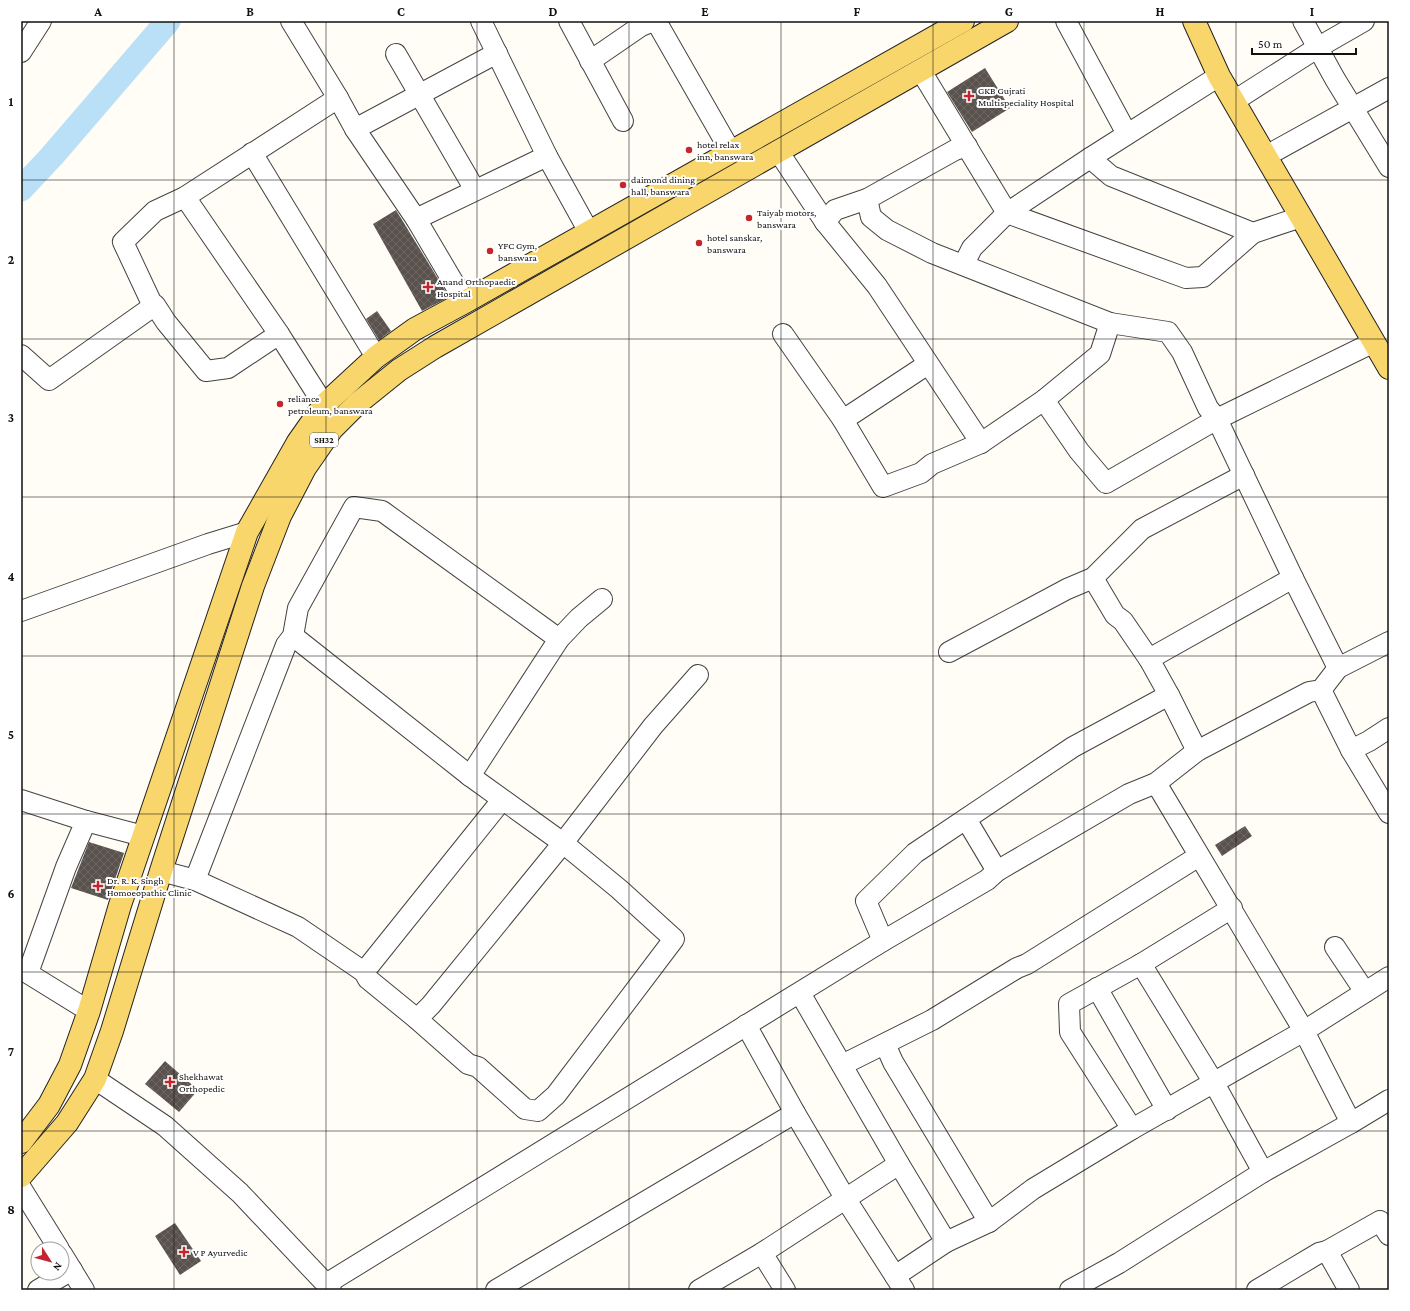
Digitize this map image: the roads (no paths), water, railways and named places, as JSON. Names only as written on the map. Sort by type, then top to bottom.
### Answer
[{"type":"main road","name":"SH32","points":[[21,1142],[49,1105],[70,1065],[89,1011],[120,905],[246,532],[298,442],[324,405],[376,356],[415,329],[963,21]]},
{"type":"main road","name":"SH32","points":[[21,1176],[67,1123],[95,1079],[112,1032],[161,870],[253,586],[280,516],[305,468],[332,429],[358,403],[399,370],[435,347],[1007,21]]},
{"type":"main road","points":[[1194,21],[1219,76],[1389,368]]},
{"type":"street","points":[[21,52],[41,21]]},
{"type":"street","points":[[291,21],[355,129],[416,219],[465,302]]},
{"type":"street","points":[[481,21],[547,156],[589,232]]},
{"type":"street","points":[[569,21],[623,121]]},
{"type":"street","points":[[590,60],[641,26],[655,21],[731,152]]},
{"type":"street","points":[[1066,21],[1127,134]]},
{"type":"street","points":[[1303,21],[1352,108],[1389,167]]},
{"type":"street","points":[[1234,101],[1317,48],[1364,21]]},
{"type":"street","points":[[355,129],[497,53]]},
{"type":"street","points":[[396,54],[475,190]]},
{"type":"street","points":[[921,71],[1007,213],[1186,278],[1203,277],[1253,233],[1301,217]]},
{"type":"street","points":[[964,264],[972,248],[1007,213],[1127,134],[1219,76]]},
{"type":"street","points":[[1266,156],[1389,88]]},
{"type":"street","points":[[279,334],[228,368],[206,371],[166,322],[155,305],[153,306],[123,242],[155,210],[185,197],[252,152],[338,98]]},
{"type":"street","points":[[825,222],[835,210],[867,199],[955,150],[967,146]]},
{"type":"street","points":[[778,151],[825,222],[877,286],[981,443]]},
{"type":"street","points":[[252,152],[376,356]]},
{"type":"street","points":[[416,219],[547,156]]},
{"type":"street","points":[[1090,158],[1111,176],[1253,233]]},
{"type":"street","points":[[185,197],[279,334],[324,405]]},
{"type":"street","points":[[867,199],[871,217],[887,230],[932,252],[1110,323],[1168,332],[1182,352],[1208,408],[1217,419],[1338,668]]},
{"type":"street","points":[[21,355],[49,380],[153,306]]},
{"type":"street","points":[[783,334],[843,420],[883,486],[921,473],[932,464],[981,443],[1044,400],[1100,354],[1110,323]]},
{"type":"street","points":[[1044,400],[1079,451],[1106,483],[1217,419],[1374,342]]},
{"type":"street","points":[[843,420],[928,364]]},
{"type":"street","points":[[950,652],[1067,589],[1093,578],[1142,530],[1244,475]]},
{"type":"street","points":[[195,880],[286,645],[292,636],[298,608],[354,507],[382,511],[559,639]]},
{"type":"street","points":[[21,611],[208,544],[246,532]]},
{"type":"street","points":[[1093,578],[1115,615],[1123,621],[1150,659],[1197,752]]},
{"type":"street","points":[[1150,659],[1293,578]]},
{"type":"street","points":[[470,776],[559,639],[578,618],[602,598]]},
{"type":"street","points":[[161,870],[195,880],[298,927],[364,972],[368,979],[417,1019],[468,1064],[478,1067],[525,1109],[538,1111],[556,1095],[674,939],[619,889],[563,843],[470,776],[292,636]]},
{"type":"street","points":[[95,1079],[165,1126],[240,1193],[329,1287],[746,1025],[883,941],[987,880],[997,871],[1129,794],[1156,783],[1197,752],[1309,692],[1321,690],[1338,668],[1389,642]]},
{"type":"street","points":[[417,1019],[431,1005],[563,843],[653,726],[698,675]]},
{"type":"street","points":[[1321,690],[1351,750],[1389,813]]},
{"type":"street","points":[[883,941],[866,901],[915,853],[1073,747],[1169,695]]},
{"type":"street","points":[[1351,750],[1369,741],[1389,728]]},
{"type":"street","points":[[1156,783],[1232,908],[1304,1031],[1351,1123]]},
{"type":"street","points":[[21,800],[86,821],[143,836]]},
{"type":"street","points":[[364,972],[502,800]]},
{"type":"street","points":[[966,819],[997,871]]},
{"type":"street","points":[[86,821],[25,971],[89,1011]]},
{"type":"street","points":[[842,1065],[932,1020],[1017,968],[1027,964],[1199,856]]},
{"type":"street","points":[[1132,1129],[1070,1032],[1069,1004],[1141,964],[1232,908]]},
{"type":"street","points":[[1335,947],[1365,992]]},
{"type":"street","points":[[1141,964],[1214,1083],[1263,1172]]},
{"type":"street","points":[[746,1025],[844,1198],[900,1283],[946,1242],[989,1222],[1033,1188],[1132,1129],[1304,1031],[1389,977]]},
{"type":"street","points":[[1097,988],[1167,1110]]},
{"type":"street","points":[[800,993],[946,1242]]},
{"type":"street","points":[[885,1044],[893,1062],[989,1222]]},
{"type":"street","points":[[1070,1290],[1119,1264],[1263,1172],[1389,1100]]},
{"type":"street","points":[[496,1290],[795,1113]]},
{"type":"street","points":[[698,1290],[762,1253],[844,1198],[899,1164]]},
{"type":"street","points":[[21,1188],[54,1241]]},
{"type":"street","points":[[1258,1290],[1319,1253],[1327,1251],[1380,1221],[1389,1235]]},
{"type":"street","points":[[1327,1251],[1349,1290]]},
{"type":"street","points":[[762,1253],[785,1290]]},
{"type":"street","points":[[70,1267],[84,1290]]},
{"type":"street","points":[[38,1290],[47,1281]]},
{"type":"waterway","points":[[21,189],[52,156],[168,21]]},
{"type":"place","name":"GKB Gujrati Multispeciality Hospital","points":[[969,96]]},
{"type":"place","name":"hotel relax inn, banswara","points":[[689,150]]},
{"type":"place","name":"daimond dining hall, banswara","points":[[623,185]]},
{"type":"place","name":"Taiyab motors, banswara","points":[[749,218]]},
{"type":"place","name":"hotel sanskar, banswara","points":[[699,243]]},
{"type":"place","name":"YFC Gym, banswara","points":[[490,251]]},
{"type":"place","name":"Anand Orthopaedic Hospital","points":[[428,287]]},
{"type":"place","name":"reliance petroleum, banswara","points":[[280,404]]},
{"type":"place","name":"Dr. R. K. Singh Homoeopathic Clinic","points":[[98,886]]},
{"type":"place","name":"Shekhawat Orthopedic","points":[[170,1082]]},
{"type":"place","name":"V P Ayurvedic","points":[[184,1252]]}]
